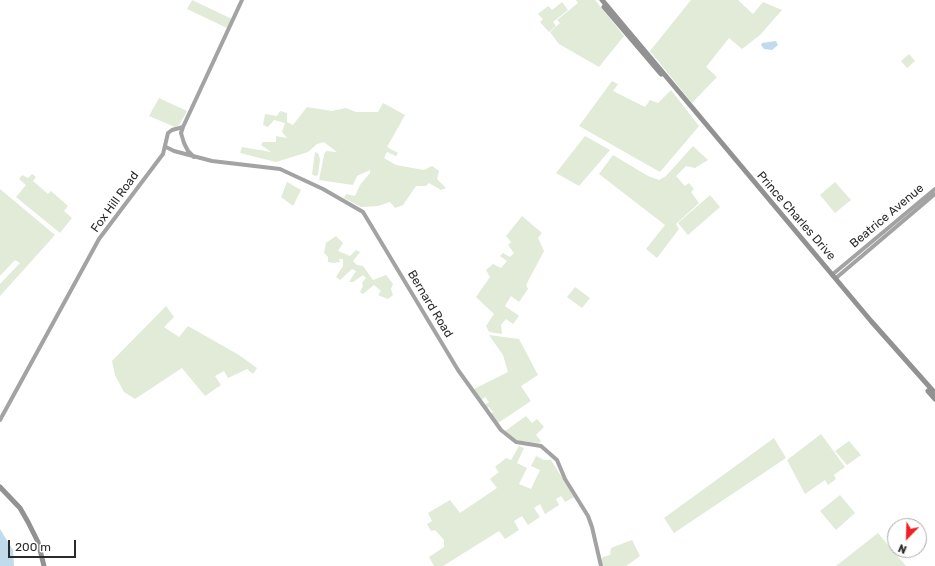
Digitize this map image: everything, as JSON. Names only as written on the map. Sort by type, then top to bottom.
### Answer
[{"type":"highway","name":"Prince Charles Drive","points":[[601,0],[910,366],[935,393]]},
{"type":"highway","name":"Prince Charles Drive","points":[[910,366],[935,399]]},
{"type":"highway","points":[[0,487],[20,508],[28,522],[38,542],[44,566]]},
{"type":"main road","points":[[181,133],[242,0]]},
{"type":"main road","points":[[183,127],[177,128],[168,134],[168,148],[187,153]]},
{"type":"main road","points":[[177,128],[181,133],[187,153]]},
{"type":"main road","name":"Fox Hill Road","points":[[0,420],[99,239],[168,148]]},
{"type":"main road","name":"Bernard Road","points":[[187,153],[194,157],[232,165],[280,169],[323,189],[363,212],[458,370],[501,430],[516,442],[541,446],[557,460],[565,480],[588,516],[601,566]]},
{"type":"main road","name":"Beatrice Avenue","points":[[834,276],[935,189]]},
{"type":"main road","name":"Beatrice Avenue","points":[[834,276],[935,194]]},
{"type":"green space","points":[[192,0],[232,19],[227,28],[187,9]]},
{"type":"green space","points":[[576,0],[595,0],[624,36],[599,67],[559,44],[550,32],[560,23],[557,20],[578,3]]},
{"type":"green space","points":[[691,0],[739,0],[753,14],[763,2],[782,10],[760,35],[742,49],[729,38],[706,67],[717,77],[692,103],[650,51]]},
{"type":"green space","points":[[562,2],[568,10],[553,22],[556,26],[549,32],[540,22],[543,19],[538,14],[548,6],[552,10]]},
{"type":"green space","points":[[909,54],[915,61],[907,68],[901,61]]},
{"type":"green space","points":[[612,81],[618,84],[613,91],[645,107],[650,100],[658,103],[671,90],[699,126],[660,172],[579,126]]},
{"type":"green space","points":[[159,98],[187,111],[179,125],[175,127],[149,116]]},
{"type":"green space","points":[[383,103],[405,115],[387,147],[398,153],[396,156],[387,152],[384,158],[396,165],[424,170],[432,166],[439,171],[437,179],[446,188],[441,190],[429,183],[426,186],[416,186],[403,205],[395,208],[390,202],[378,206],[361,207],[344,198],[346,194],[355,196],[360,185],[370,173],[370,170],[357,176],[353,185],[319,180],[326,151],[337,152],[324,142],[317,144],[308,152],[276,162],[240,153],[242,147],[271,152],[261,145],[263,142],[276,142],[276,136],[287,138],[282,132],[285,123],[274,120],[268,127],[263,125],[265,114],[277,116],[280,111],[287,113],[287,122],[293,125],[307,107],[332,111],[346,108],[356,112],[378,112]]},
{"type":"green space","points":[[585,136],[610,150],[579,186],[556,173]]},
{"type":"green space","points":[[693,146],[708,160],[695,168],[686,166],[676,176],[685,186],[689,183],[694,189],[691,192],[699,203],[676,224],[679,229],[657,258],[646,249],[665,225],[599,174],[613,155],[648,176],[659,180],[666,176]]},
{"type":"green space","points":[[315,152],[318,153],[320,159],[318,175],[315,176],[312,174]]},
{"type":"green space","points":[[32,174],[36,177],[33,181],[48,194],[51,191],[68,206],[64,211],[72,218],[60,233],[16,197],[26,185],[19,179],[22,175],[28,178]]},
{"type":"green space","points":[[287,182],[301,190],[293,206],[281,197]]},
{"type":"green space","points":[[835,182],[851,200],[835,213],[820,195]]},
{"type":"green space","points":[[0,189],[55,235],[0,296],[0,284],[20,263],[15,260],[0,276]]},
{"type":"green space","points":[[710,195],[720,207],[688,235],[678,223]]},
{"type":"green space","points":[[522,216],[542,233],[538,238],[544,251],[526,285],[528,289],[519,302],[511,296],[505,306],[519,316],[513,324],[506,319],[501,325],[502,334],[489,332],[486,326],[494,314],[476,297],[490,277],[486,270],[493,264],[501,268],[507,261],[500,256],[503,253],[510,257],[514,253],[508,245],[511,242],[506,236]]},
{"type":"green space","points":[[336,236],[343,243],[338,251],[350,256],[356,250],[360,252],[353,261],[357,265],[363,266],[373,280],[386,275],[393,284],[391,289],[393,295],[388,299],[378,295],[381,291],[374,285],[363,294],[360,292],[363,286],[362,283],[366,278],[363,275],[353,282],[349,282],[356,271],[352,269],[340,280],[336,277],[343,266],[343,259],[339,259],[340,262],[328,262],[328,257],[324,253],[326,243]]},
{"type":"green space","points":[[575,287],[590,298],[582,308],[567,297]]},
{"type":"green space","points":[[166,306],[174,317],[164,327],[179,337],[188,326],[239,355],[257,368],[253,374],[247,369],[228,378],[224,371],[215,376],[221,385],[205,396],[182,368],[135,399],[124,392],[115,375],[112,361]]},
{"type":"green space","points":[[489,335],[519,339],[538,375],[521,386],[531,401],[498,423],[491,414],[493,412],[485,405],[489,402],[485,397],[481,400],[474,389],[508,372],[503,355]]},
{"type":"green space","points":[[526,416],[532,423],[537,419],[544,427],[536,435],[541,441],[539,443],[514,440],[505,431]]},
{"type":"green space","points":[[821,434],[845,467],[828,479],[834,475],[836,479],[828,485],[825,480],[805,494],[787,460]]},
{"type":"green space","points":[[774,438],[786,458],[674,533],[664,518]]},
{"type":"green space","points":[[849,441],[861,455],[847,465],[835,451]]},
{"type":"green space","points":[[519,446],[524,448],[517,463],[527,468],[519,484],[531,489],[540,470],[531,466],[536,456],[544,460],[551,460],[574,497],[565,502],[561,496],[556,499],[559,505],[545,514],[540,504],[534,508],[540,517],[528,525],[522,516],[514,521],[519,530],[505,539],[499,531],[443,566],[434,566],[429,557],[444,547],[444,540],[435,530],[431,531],[427,524],[432,521],[428,513],[450,500],[460,513],[497,488],[490,479],[499,472],[495,467],[506,458],[511,460]]},
{"type":"green space","points":[[840,495],[855,513],[836,530],[820,511]]},
{"type":"green space","points":[[878,533],[887,544],[887,558],[899,558],[906,566],[836,566]]},
{"type":"green space","points":[[632,540],[640,556],[626,566],[603,566],[601,560],[603,557],[610,555],[611,548]]},
{"type":"water","points":[[776,41],[778,45],[772,50],[764,49],[761,45],[762,43]]},
{"type":"water","points":[[0,529],[13,550],[14,566],[0,566]]}]
